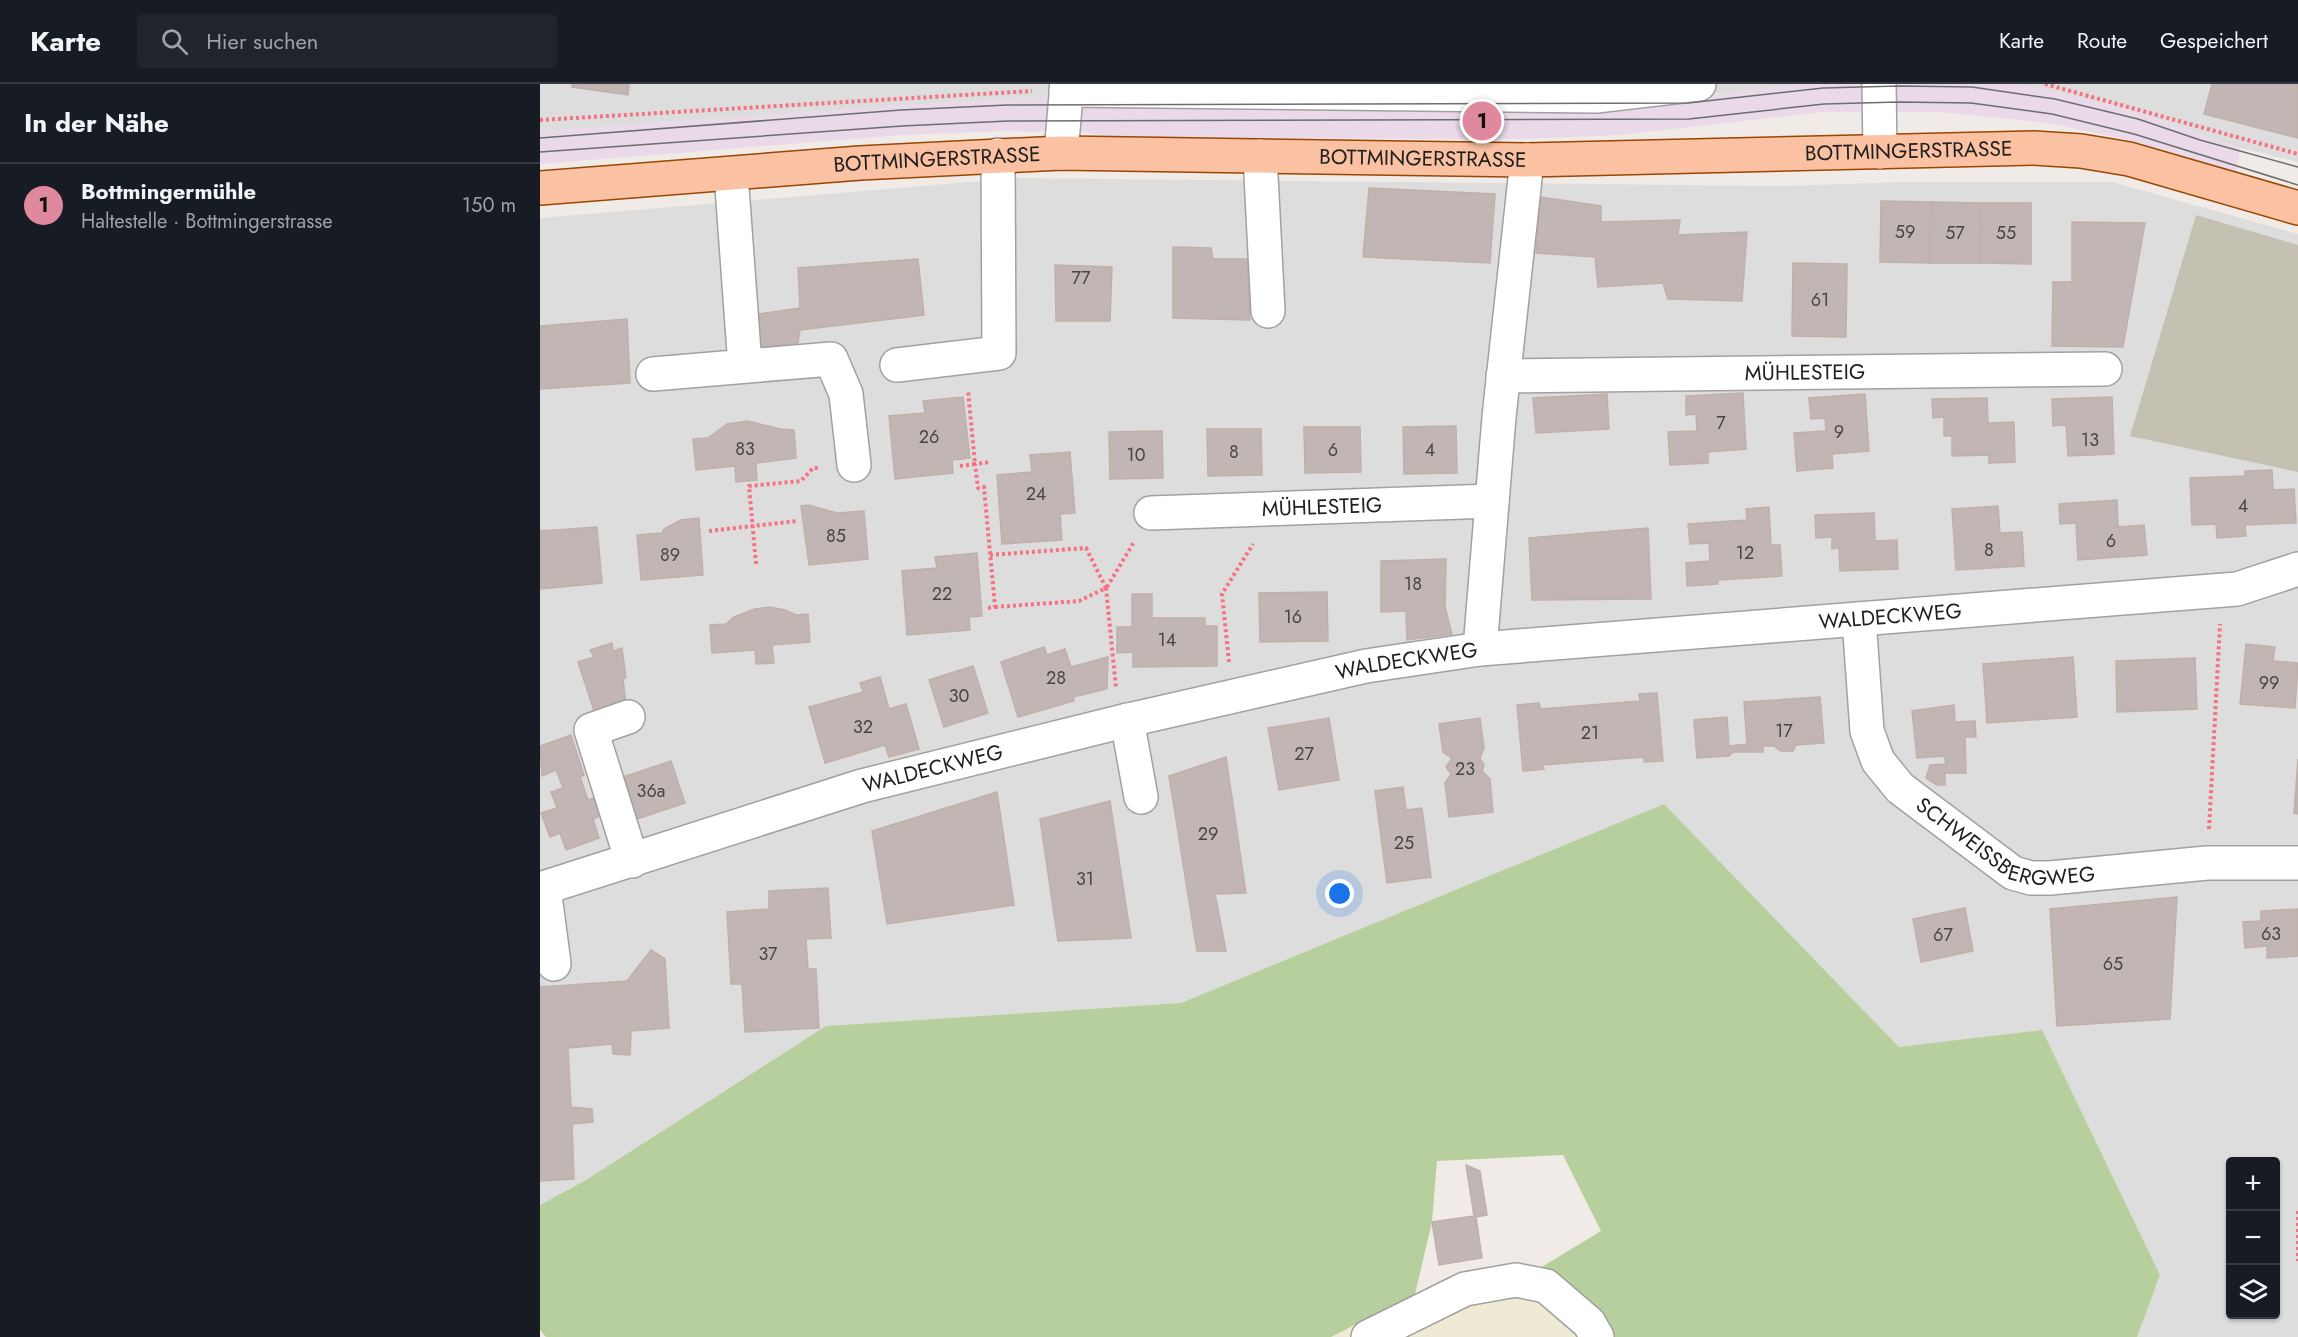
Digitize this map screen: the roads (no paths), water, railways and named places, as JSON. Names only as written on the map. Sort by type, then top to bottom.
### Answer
[{"type":"main road","name":"BOTTMINGERSTRASSE","points":[[540,188],[998,155],[1061,153],[1527,160],[2034,148],[2081,151],[2129,159],[2298,208]]},
{"type":"street","points":[[1061,153],[1066,87],[1596,96],[1699,84]]},
{"type":"street","points":[[1879,84],[1880,152]]},
{"type":"street","points":[[897,365],[999,353],[998,155]]},
{"type":"street","points":[[1260,156],[1268,311]]},
{"type":"street","points":[[1480,649],[1503,376],[1527,160]]},
{"type":"street","points":[[731,174],[745,366]]},
{"type":"street","points":[[653,374],[831,359],[846,394],[854,465]]},
{"type":"street","name":"MÜHLESTEIG","points":[[1503,376],[2105,369]]},
{"type":"street","name":"MÜHLESTEIG","points":[[1151,513],[1492,501]]},
{"type":"street","name":"WALDECKWEG","points":[[542,888],[862,786],[1123,721],[1366,666],[1480,649],[2237,589],[2298,569]]},
{"type":"street","name":"SCHWEISSBERGWEG","points":[[1860,619],[1867,731],[1878,761],[1900,788],[2013,873],[2031,878],[2050,878],[2207,863],[2298,863]]},
{"type":"street","points":[[628,717],[591,730],[632,861]]},
{"type":"street","points":[[1123,721],[1141,797]]},
{"type":"street","points":[[542,888],[554,964]]},
{"type":"street","points":[[1368,1337],[1465,1289],[1516,1280],[1546,1286],[1589,1323],[1597,1337]]},
{"type":"tram line","points":[[540,138],[901,110],[1007,105],[1688,103],[1823,88],[1972,87],[2055,99],[2138,119],[2200,140],[2298,167]]},
{"type":"tram line","points":[[540,152],[902,126],[1008,121],[1689,119],[1824,104],[1971,103],[2052,114],[2134,134],[2298,185]]},
{"type":"place","name":"Bottmingermühle","points":[[1482,121]]}]
